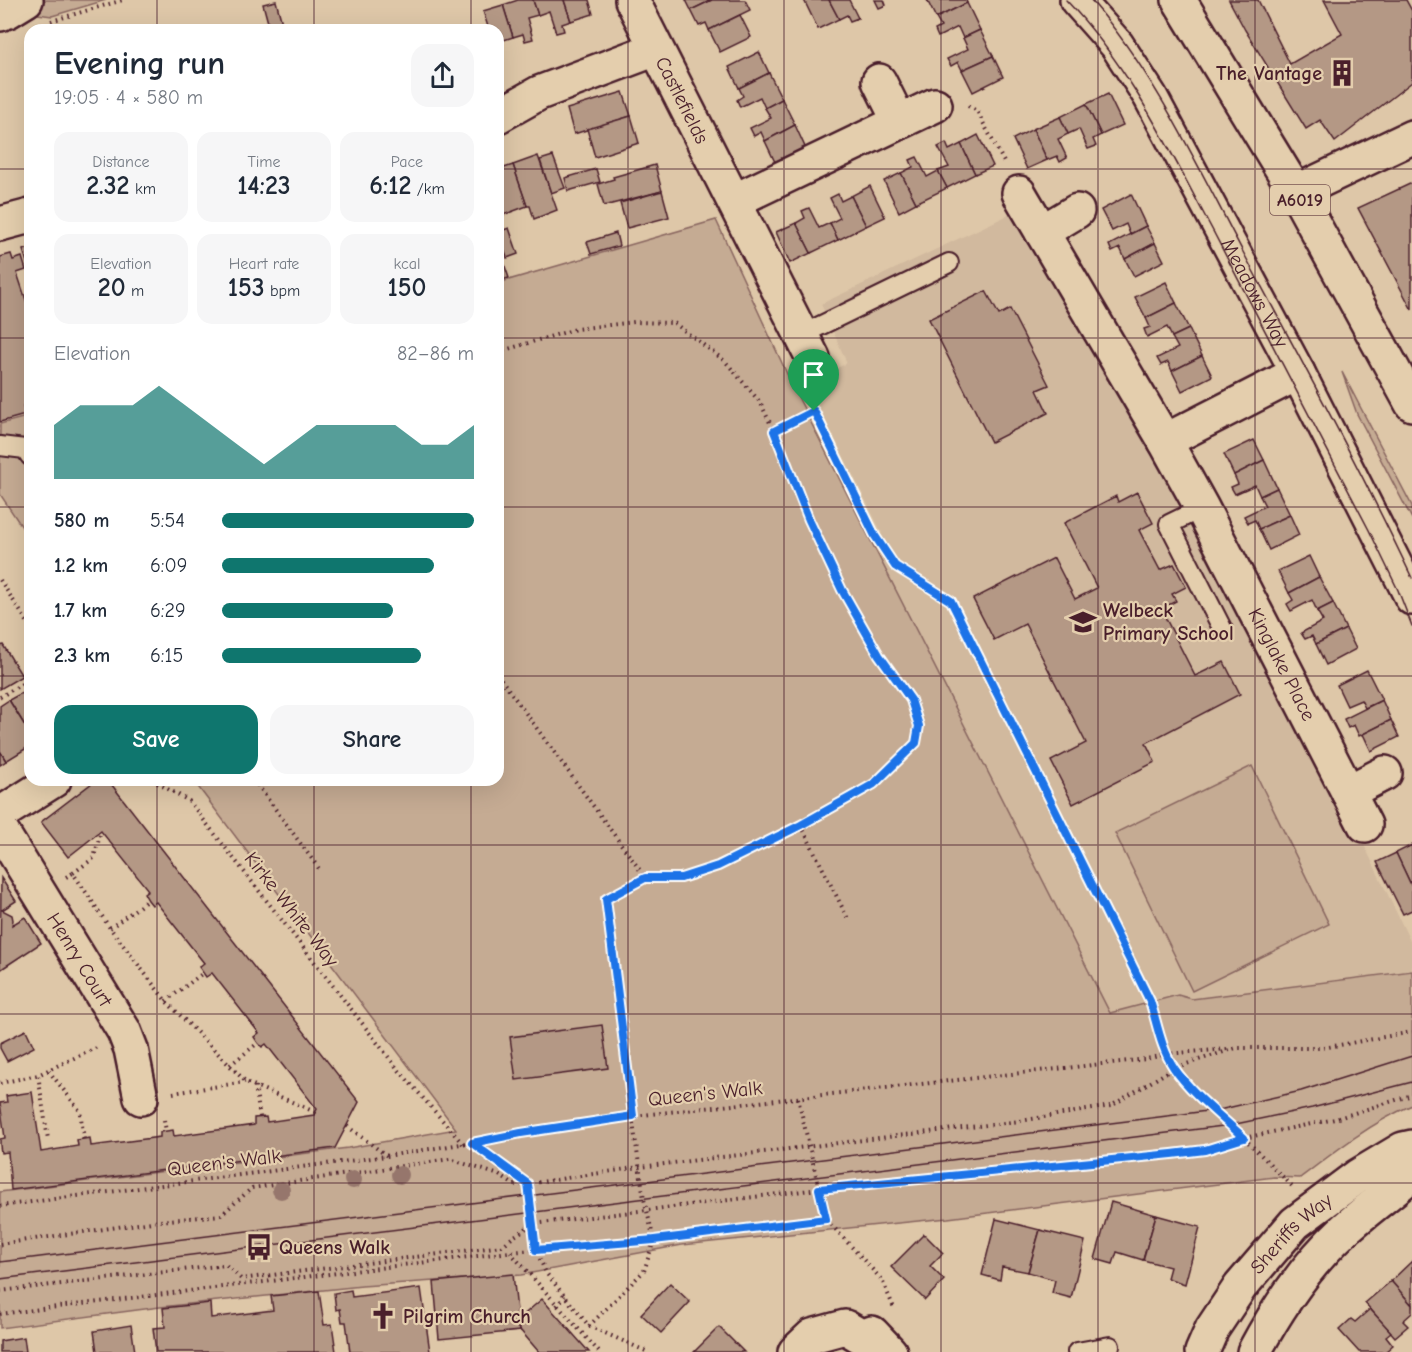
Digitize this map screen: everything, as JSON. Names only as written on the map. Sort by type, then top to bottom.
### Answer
[{"type":"street","name":"Castlefields","points":[[632,0],[807,347]]},
{"type":"street","name":"Meadows Way","points":[[1077,0],[1117,45],[1150,96],[1298,373],[1412,598]]},
{"type":"street","name":"A6019","points":[[1179,0],[1296,192],[1412,404]]},
{"type":"street","points":[[0,14],[8,11],[35,11]]},
{"type":"street","points":[[504,113],[539,93],[656,49]]},
{"type":"street","points":[[879,81],[899,121]]},
{"type":"street","points":[[734,201],[935,105]]},
{"type":"street","points":[[1296,192],[1412,137]]},
{"type":"street","name":"Kinglake Place","points":[[1019,193],[1202,508],[1365,825]]},
{"type":"street","points":[[1042,232],[1077,211]]},
{"type":"street","points":[[0,224],[24,218]]},
{"type":"street","points":[[1165,441],[1298,373]]},
{"type":"street","points":[[1348,792],[1385,773]]},
{"type":"street","points":[[0,814],[44,786]]},
{"type":"street","name":"Henry Court","points":[[0,829],[111,1007],[131,1048],[141,1098]]},
{"type":"street","name":"Sheriffs Way","points":[[1202,1352],[1212,1329],[1240,1287],[1295,1223],[1359,1176],[1403,1149],[1412,1147]]},
{"type":"street","name":"Sheriffs Way","points":[[1254,1352],[1289,1293],[1323,1252],[1343,1231],[1412,1174]]},
{"type":"street","points":[[795,1352],[812,1336],[845,1327],[862,1337],[872,1333],[890,1352]]},
{"type":"lane","points":[[807,347],[949,263]]},
{"type":"lane","points":[[0,446],[24,449]]},
{"type":"lane","points":[[1202,508],[1169,524],[1223,630]]},
{"type":"lane","points":[[1077,1352],[1110,1346]]},
{"type":"path","points":[[35,11],[123,0]]},
{"type":"path","points":[[935,105],[962,103],[977,111],[1019,193]]},
{"type":"path","points":[[504,350],[576,329],[634,322],[674,323],[725,361],[760,402],[774,431],[809,520],[842,590],[879,655],[911,700],[919,726],[916,743],[874,784],[801,825],[708,869],[681,878],[645,878],[606,899],[640,1167],[654,1240],[644,1271],[589,1326]]},
{"type":"path","points":[[807,347],[795,372],[875,536],[895,566],[951,601],[1150,1001],[1166,1054],[1174,1068],[1212,1110],[1244,1138],[1297,1191]]},
{"type":"path","points":[[774,431],[814,411]]},
{"type":"path","points":[[0,580],[24,618]]},
{"type":"path","points":[[0,697],[24,683]]},
{"type":"path","points":[[504,683],[645,878]]},
{"type":"path","name":"Kirke White Way","points":[[163,786],[189,801],[397,1068],[463,1144]]},
{"type":"path","points":[[258,786],[320,870]]},
{"type":"path","points":[[801,825],[848,919]]},
{"type":"path","points":[[41,895],[94,858],[101,831]]},
{"type":"path","points":[[73,873],[110,928],[166,1001],[246,1082],[315,1112]]},
{"type":"path","points":[[110,928],[148,900]]},
{"type":"path","points":[[166,1001],[203,972]]},
{"type":"path","name":"Queen's Walk","points":[[0,1206],[387,1156],[633,1116],[1147,1059],[1166,1054],[1236,1048],[1323,1048],[1412,1032]]},
{"type":"path","points":[[0,1083],[38,1075],[126,1036]]},
{"type":"path","points":[[230,1065],[258,1043]]},
{"type":"path","name":"Queen's Walk","points":[[809,1146],[1020,1121],[1111,1106],[1174,1068],[1236,1048]]},
{"type":"path","points":[[48,1070],[80,1110],[84,1139]]},
{"type":"path","points":[[38,1075],[48,1139]]},
{"type":"path","points":[[141,1098],[246,1082]]},
{"type":"path","points":[[255,1086],[260,1118]]},
{"type":"path","points":[[0,1291],[226,1265],[241,1279],[502,1246],[533,1224],[819,1189],[1205,1150],[1244,1138],[1335,1119],[1412,1095]]},
{"type":"path","points":[[798,1098],[826,1219],[882,1280],[896,1311]]},
{"type":"path","points":[[347,1126],[387,1156]]},
{"type":"path","points":[[472,1143],[528,1184],[536,1250],[546,1273],[589,1326],[647,1352]]},
{"type":"path","points":[[0,1244],[159,1221],[221,1215],[252,1188],[450,1159],[499,1175],[514,1185],[809,1146]]},
{"type":"path","points":[[0,1314],[510,1252],[654,1240],[826,1219]]},
{"type":"path","points":[[510,1252],[598,1352]]},
{"type":"path","points":[[557,1306],[565,1296]]},
{"type":"shaded area","points":[[45,0],[106,0],[52,16],[30,13]]},
{"type":"shaded area","name":"Welbeck Primary School","points":[[1021,209],[1297,705],[1412,945],[1412,971],[1192,999],[1178,995],[1110,1013],[870,539],[882,533],[807,383],[847,363],[821,304]]},
{"type":"shaded area","points":[[716,220],[794,389],[1110,1013],[1178,995],[1192,999],[1412,971],[1412,1105],[1368,1129],[1300,1178],[1274,1177],[948,1218],[682,1245],[521,1275],[362,1286],[160,1307],[0,1328],[0,1192],[348,1148],[456,1129],[198,786],[504,786],[504,281]]},
{"type":"shaded area","points":[[1342,372],[1412,506],[1412,519],[1357,414]]},
{"type":"shaded area","points":[[24,418],[24,530],[0,494],[0,424]]},
{"type":"shaded area","points":[[1252,766],[1329,924],[1192,991],[1115,833]]},
{"type":"building","points":[[518,0],[533,0],[538,15],[527,18],[533,39],[525,41],[523,34],[513,37],[503,5]]},
{"type":"building","points":[[533,0],[564,0],[571,21],[562,24],[564,31],[556,33],[549,11],[538,15]]},
{"type":"building","points":[[564,0],[589,0],[593,14],[571,21]]},
{"type":"building","points":[[686,0],[712,0],[691,10]]},
{"type":"building","points":[[712,0],[745,0],[750,10],[709,30],[706,23],[699,26],[691,10]]},
{"type":"building","points":[[804,0],[829,0],[839,19],[818,29]]},
{"type":"building","points":[[829,0],[849,0],[858,18],[850,21],[847,15],[839,19]]},
{"type":"building","points":[[875,0],[884,0],[886,5],[879,8]]},
{"type":"building","points":[[927,0],[966,0],[967,3],[936,18]]},
{"type":"building","name":"The Vantage","points":[[1229,0],[1258,0],[1290,64],[1342,34],[1324,0],[1406,0],[1412,11],[1412,82],[1335,142],[1320,120],[1306,129]]},
{"type":"building","points":[[276,1],[282,24],[268,24],[263,4]]},
{"type":"building","points":[[967,3],[980,30],[963,38],[958,27],[938,37],[935,30],[941,27],[936,18]]},
{"type":"building","points":[[503,5],[513,37],[504,40],[504,24],[487,24],[483,11]]},
{"type":"building","points":[[740,15],[751,37],[720,52],[709,30]]},
{"type":"building","points":[[980,30],[993,56],[962,70],[958,62],[951,66],[947,59],[968,49],[963,38]]},
{"type":"building","points":[[759,52],[769,73],[739,88],[729,67]]},
{"type":"building","points":[[993,56],[1003,77],[973,92],[962,70]]},
{"type":"building","points":[[769,73],[782,99],[765,108],[760,97],[740,107],[737,100],[743,96],[739,88]]},
{"type":"building","points":[[623,92],[631,116],[574,134],[567,109]]},
{"type":"building","points":[[1108,94],[1123,125],[1101,135],[1086,104]]},
{"type":"building","points":[[782,99],[795,125],[765,141],[761,132],[754,136],[750,128],[771,118],[765,108]]},
{"type":"building","points":[[1086,104],[1101,135],[1093,139],[1096,146],[1088,149],[1079,129],[1068,134],[1060,117]]},
{"type":"building","points":[[631,116],[639,143],[595,157],[587,129]]},
{"type":"building","points":[[1060,117],[1068,134],[1058,139],[1067,158],[1060,162],[1057,156],[1047,160],[1033,129]]},
{"type":"building","points":[[795,125],[805,147],[775,162],[765,141]]},
{"type":"building","points":[[1033,129],[1047,160],[1027,169],[1013,139]]},
{"type":"building","points":[[978,135],[993,166],[975,174],[961,144]]},
{"type":"building","points":[[946,143],[949,150],[961,144],[975,174],[947,188],[938,171],[949,167],[938,147]]},
{"type":"building","points":[[538,156],[557,210],[534,219],[530,206],[527,206],[513,165]]},
{"type":"building","points":[[553,156],[565,188],[551,193],[540,160]]},
{"type":"building","points":[[917,157],[927,177],[938,171],[947,188],[916,203],[901,173],[913,167],[910,160]]},
{"type":"building","points":[[513,165],[527,206],[504,215],[504,168]]},
{"type":"building","points":[[655,165],[662,191],[604,206],[598,184],[614,179],[613,177]]},
{"type":"building","points":[[596,169],[600,182],[568,191],[565,178]]},
{"type":"building","points":[[901,173],[916,203],[899,212],[884,181]]},
{"type":"building","points":[[1412,183],[1412,310],[1358,208]]},
{"type":"building","points":[[870,186],[885,217],[866,226],[851,196]]},
{"type":"building","points":[[662,191],[669,217],[627,228],[620,203]]},
{"type":"building","points":[[838,194],[841,201],[851,196],[866,226],[838,240],[830,223],[840,218],[830,198]]},
{"type":"building","points":[[1131,194],[1146,226],[1130,234],[1126,224],[1112,231],[1101,210]]},
{"type":"building","points":[[809,208],[819,228],[830,223],[838,240],[811,253],[796,223],[805,218],[802,211]]},
{"type":"building","points":[[796,223],[811,253],[790,263],[776,232]]},
{"type":"building","points":[[1146,226],[1155,243],[1125,259],[1120,248],[1112,252],[1109,245]]},
{"type":"building","points":[[509,228],[518,254],[507,258],[504,249],[504,230]]},
{"type":"building","points":[[616,233],[619,246],[591,254],[587,242]]},
{"type":"building","points":[[1155,243],[1164,261],[1134,276],[1125,259]]},
{"type":"building","points":[[11,254],[13,260],[22,257],[24,264],[24,271],[17,273],[24,294],[24,415],[0,422],[0,257]]},
{"type":"building","points":[[504,264],[509,278],[504,279]]},
{"type":"building","points":[[1166,282],[1176,303],[1146,318],[1135,297]]},
{"type":"building","points":[[986,291],[999,315],[1010,309],[1049,385],[1037,390],[1048,413],[991,442],[929,319]]},
{"type":"building","points":[[1176,303],[1189,329],[1172,337],[1167,327],[1147,337],[1144,329],[1150,327],[1146,318]]},
{"type":"building","points":[[1189,329],[1202,356],[1172,371],[1168,362],[1161,365],[1157,358],[1178,348],[1172,337]]},
{"type":"building","points":[[1202,356],[1212,376],[1182,391],[1172,371]]},
{"type":"building","points":[[1254,440],[1264,460],[1234,475],[1224,454]]},
{"type":"building","points":[[1264,460],[1277,488],[1260,496],[1255,485],[1235,494],[1231,487],[1238,484],[1234,475]]},
{"type":"building","points":[[1277,488],[1290,515],[1259,529],[1255,520],[1248,523],[1244,516],[1265,506],[1260,496]]},
{"type":"building","points":[[1137,492],[1153,523],[1139,530],[1160,570],[1174,564],[1186,587],[1172,594],[1176,601],[1161,609],[1195,676],[1224,662],[1240,694],[1146,743],[1155,762],[1073,804],[1051,761],[1086,743],[1025,624],[994,640],[973,599],[1054,558],[1075,599],[1097,588],[1064,523],[1116,496],[1118,502]]},
{"type":"building","points":[[1290,515],[1299,535],[1269,550],[1259,529]]},
{"type":"building","points":[[1309,556],[1319,577],[1289,593],[1278,571]]},
{"type":"building","points":[[1319,577],[1333,603],[1317,611],[1312,600],[1291,611],[1287,604],[1293,600],[1289,593]]},
{"type":"building","points":[[1333,603],[1346,629],[1316,644],[1312,636],[1305,639],[1301,633],[1323,621],[1317,611]]},
{"type":"building","points":[[1346,629],[1356,649],[1326,665],[1316,644]]},
{"type":"building","points":[[3,645],[22,676],[0,689],[0,647]]},
{"type":"building","points":[[1367,670],[1382,700],[1365,708],[1361,700],[1347,706],[1337,685]]},
{"type":"building","points":[[24,692],[24,724],[9,700]]},
{"type":"building","points":[[9,700],[24,724],[24,750],[6,761],[0,751],[0,706]]},
{"type":"building","points":[[1382,700],[1391,720],[1359,736],[1354,725],[1348,728],[1344,719]]},
{"type":"building","points":[[1391,720],[1399,737],[1371,751],[1363,734]]},
{"type":"building","points":[[0,751],[6,761],[0,765]]},
{"type":"building","points":[[88,786],[113,786],[359,1102],[335,1148],[11,1190],[8,1152],[1,1153],[0,1145],[0,1139],[5,1138],[0,1103],[7,1102],[6,1096],[32,1092],[41,1152],[78,1146],[77,1140],[90,1138],[91,1146],[160,1137],[160,1132],[173,1130],[174,1136],[254,1125],[254,1118],[266,1117],[267,1122],[314,1115],[317,1109],[266,1044],[262,1047],[258,1043],[254,1037],[259,1033],[212,973],[206,977],[199,967],[204,963],[156,902],[152,905],[148,900],[144,893],[148,890],[101,831],[68,857],[41,822]]},
{"type":"building","points":[[1412,845],[1412,887],[1396,853]]},
{"type":"building","points":[[1396,853],[1412,887],[1412,910],[1403,914],[1377,862]]},
{"type":"building","points":[[1,878],[16,901],[2,910],[12,915],[12,925],[25,917],[41,943],[0,970]]},
{"type":"building","points":[[602,1025],[608,1068],[516,1080],[510,1037]]},
{"type":"building","points":[[26,1030],[34,1047],[7,1061],[0,1048],[0,1043]]},
{"type":"building","points":[[1111,1202],[1156,1215],[1143,1260],[1117,1252],[1113,1264],[1095,1259]]},
{"type":"building","points":[[1156,1215],[1200,1227],[1185,1284],[1167,1278],[1170,1267],[1143,1260]]},
{"type":"building","points":[[996,1219],[1040,1230],[1028,1272],[1002,1267],[1000,1280],[982,1275]]},
{"type":"building","points":[[1040,1230],[1085,1241],[1071,1298],[1052,1293],[1055,1280],[1028,1272]]},
{"type":"building","points":[[924,1234],[943,1253],[930,1266],[944,1280],[925,1300],[891,1267]]},
{"type":"building","points":[[1412,1261],[1412,1305],[1391,1281]]},
{"type":"building","points":[[513,1274],[518,1320],[515,1323],[520,1331],[439,1339],[434,1282]]},
{"type":"building","points":[[1391,1281],[1412,1305],[1412,1313],[1403,1321],[1408,1326],[1395,1337],[1365,1303]]},
{"type":"building","points":[[670,1283],[690,1302],[661,1333],[641,1314]]},
{"type":"building","name":"Pilgrim Church","points":[[421,1288],[430,1352],[350,1352],[346,1322],[342,1322],[340,1309],[336,1310],[334,1293],[351,1290],[352,1297]]},
{"type":"building","points":[[319,1291],[324,1325],[332,1324],[336,1352],[156,1352],[153,1328],[165,1327],[163,1308],[210,1303],[211,1318],[273,1310],[271,1296]]},
{"type":"building","points":[[542,1299],[589,1352],[539,1352],[514,1323]]},
{"type":"building","points":[[1370,1309],[1391,1332],[1386,1336],[1393,1345],[1385,1352],[1359,1352],[1339,1330],[1351,1319],[1355,1322]]},
{"type":"building","points":[[131,1325],[135,1352],[97,1352],[94,1331]]},
{"type":"building","points":[[719,1327],[744,1352],[694,1352]]},
{"type":"building","points":[[24,1337],[26,1352],[0,1352],[0,1341]]},
{"type":"tram line","points":[[1066,0],[1089,26],[1130,82],[1165,141],[1369,530],[1398,590],[1412,626]]},
{"type":"tram line","points":[[1091,0],[1136,59],[1192,154],[1330,414],[1412,578]]},
{"type":"tram line","points":[[0,1262],[1223,1109],[1301,1091],[1412,1056]]},
{"type":"tram line","points":[[0,1279],[1231,1125],[1312,1108],[1412,1082]]},
{"type":"place","name":"The Vantage","points":[[1342,73]]},
{"type":"place","name":"Welbeck Primary School","points":[[1083,622]]},
{"type":"place","name":"Queens Walk","points":[[259,1247]]},
{"type":"place","name":"Pilgrim Church","points":[[383,1316]]},
{"type":"route","points":[[814,411],[875,536],[895,566],[951,601],[1150,1001],[1166,1054],[1174,1068],[1212,1110],[1244,1138],[1205,1150],[1172,1154],[819,1189],[826,1219],[654,1240],[536,1250],[528,1184],[472,1143],[633,1116],[606,899],[645,878],[681,878],[718,866],[801,825],[874,784],[916,743],[919,726],[911,700],[879,655],[842,590],[809,520],[774,431],[814,411]]}]
